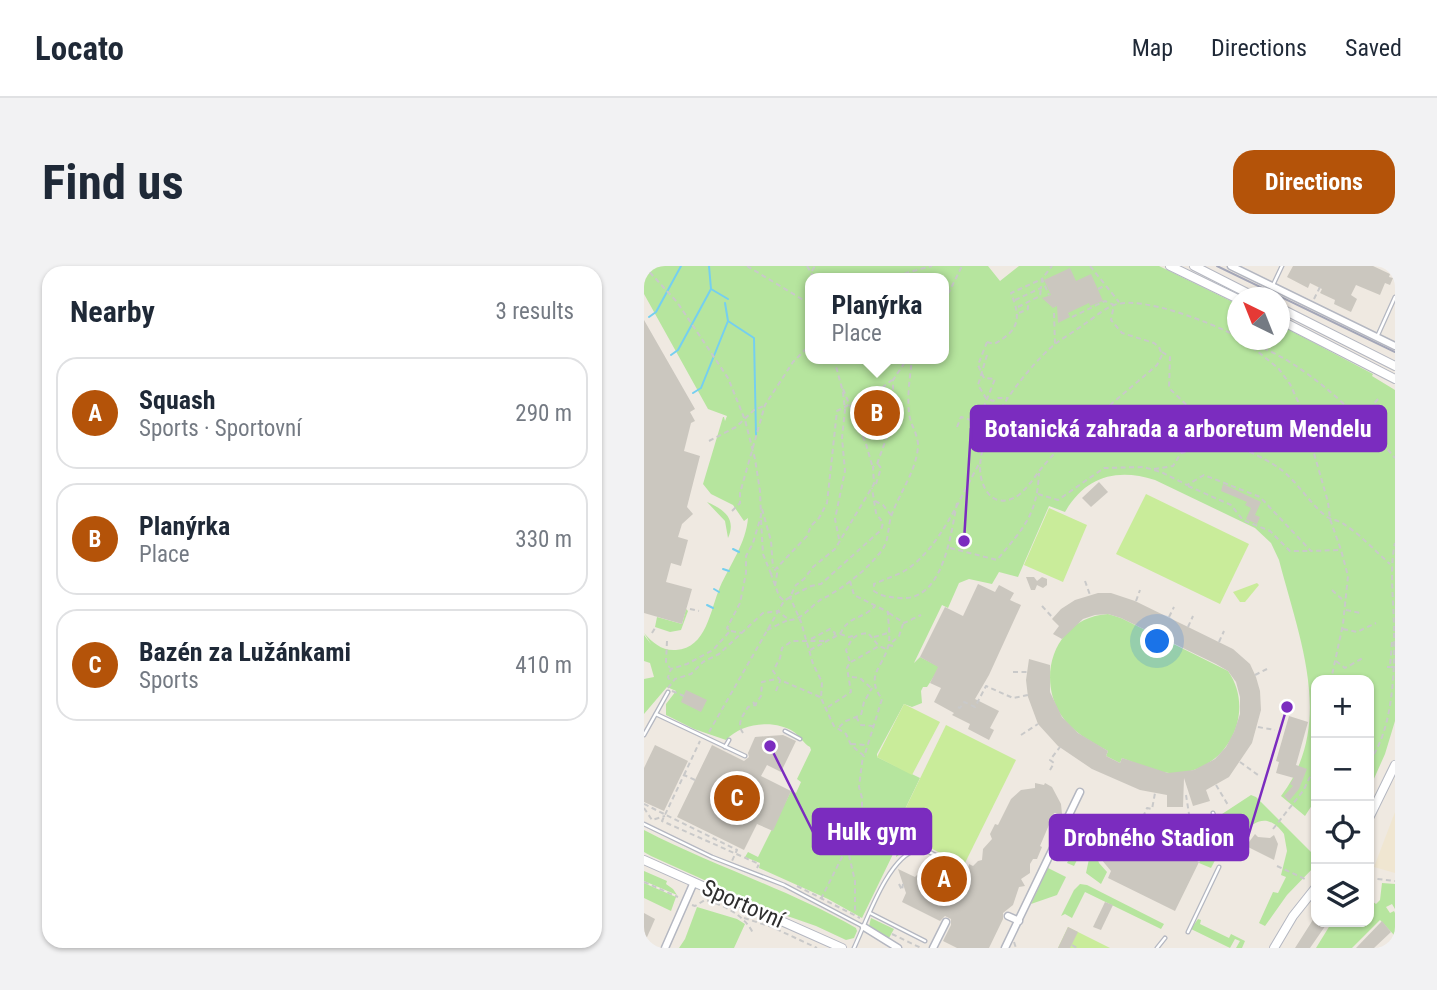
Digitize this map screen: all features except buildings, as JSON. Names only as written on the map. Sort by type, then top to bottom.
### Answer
[{"type":"main road","points":[[1170,266],[1227,294]]},
{"type":"main road","points":[[1194,266],[1235,287]]},
{"type":"main road","points":[[1290,314],[1395,366]]},
{"type":"main road","points":[[1290,326],[1394,379]]},
{"type":"main road","points":[[1374,808],[1395,765]]},
{"type":"main road","name":"Sportovní","points":[[644,860],[842,948]]},
{"type":"main road","points":[[1274,948],[1293,916],[1311,893]]},
{"type":"street","points":[[1231,266],[1395,346]]},
{"type":"street","points":[[1005,948],[1080,792]]},
{"type":"street","points":[[665,948],[694,883]]},
{"type":"street","points":[[1009,916],[1018,921]]},
{"type":"street","points":[[933,948],[946,922]]},
{"type":"street","points":[[864,924],[898,948]]},
{"type":"lane","points":[[1273,286],[1282,266]]},
{"type":"lane","points":[[1377,337],[1395,298]]},
{"type":"lane","points":[[644,735],[668,692]]},
{"type":"lane","points":[[656,714],[745,756]]},
{"type":"lane","points":[[785,731],[800,739]]},
{"type":"lane","points":[[724,747],[729,740]]},
{"type":"lane","points":[[1213,813],[1225,851]]},
{"type":"lane","points":[[644,824],[864,924]]},
{"type":"lane","points":[[854,948],[896,863],[917,850],[924,850],[960,867],[965,873]]},
{"type":"lane","points":[[1188,932],[1219,867]]},
{"type":"lane","points":[[870,913],[925,941]]},
{"type":"lane","points":[[1157,948],[1165,938]]},
{"type":"path","points":[[644,266],[677,302],[733,386],[753,450],[762,508],[771,541],[773,571]]},
{"type":"path","points":[[747,266],[805,301]]},
{"type":"path","points":[[807,266],[811,272],[815,266]]},
{"type":"path","points":[[927,268],[932,266]]},
{"type":"path","points":[[949,291],[962,266]]},
{"type":"path","points":[[974,422],[981,414],[995,379],[984,378],[978,365],[987,342],[995,344],[1009,336],[1018,313],[1011,293],[1042,279],[1052,266]]},
{"type":"path","points":[[1090,266],[1119,303]]},
{"type":"path","points":[[1017,307],[1040,296],[1042,279]]},
{"type":"path","points":[[1042,279],[1049,295]]},
{"type":"path","points":[[1098,289],[1105,286]]},
{"type":"path","points":[[1313,302],[1320,287]]},
{"type":"path","points":[[1014,301],[1041,289]]},
{"type":"path","points":[[1072,317],[1105,301],[1114,305]]},
{"type":"path","points":[[1018,313],[1027,309],[1029,302]]},
{"type":"path","points":[[957,502],[949,548],[932,582],[907,599],[880,596],[874,591],[874,584],[911,567],[932,547],[957,502],[980,461],[988,435],[1009,398],[1027,373],[1055,345],[1119,303],[1171,310],[1205,321],[1227,333]]},
{"type":"path","points":[[1114,305],[1111,320],[1118,331],[1152,342],[1170,357],[1169,388],[1201,419],[1205,434]]},
{"type":"path","points":[[1054,313],[1055,345]]},
{"type":"path","points":[[732,511],[740,503],[740,493],[765,405],[793,362],[805,350]]},
{"type":"path","points":[[1256,350],[1278,368],[1290,384],[1301,408],[1348,576],[1342,628],[1332,675]]},
{"type":"path","points":[[1270,350],[1309,374],[1381,441],[1395,458]]},
{"type":"path","points":[[980,461],[985,490],[993,499],[1011,500],[1020,495],[1039,471],[1088,424],[1157,365],[1161,351]]},
{"type":"path","points":[[987,355],[978,385],[986,398],[993,401],[1009,398]]},
{"type":"path","points":[[835,364],[845,407],[842,438],[845,471],[835,519],[840,542]]},
{"type":"path","points":[[771,575],[807,536],[827,503],[831,446],[837,411],[893,380],[904,364]]},
{"type":"path","points":[[766,630],[799,618],[822,598],[850,581],[887,543],[891,515],[906,483],[918,446],[909,414],[912,364]]},
{"type":"path","points":[[873,467],[877,464],[889,431],[893,380]]},
{"type":"path","points":[[841,385],[873,467],[874,484]]},
{"type":"path","points":[[1378,399],[1371,407],[1381,441]]},
{"type":"path","points":[[709,441],[765,405]]},
{"type":"path","points":[[1088,424],[1115,414],[1130,413],[1205,434],[1279,468],[1330,519],[1342,523],[1390,564]]},
{"type":"path","points":[[957,427],[961,417],[974,422],[988,435]]},
{"type":"path","points":[[1153,470],[1173,466],[1181,453],[1195,450],[1194,442],[1199,432]]},
{"type":"path","points":[[821,698],[822,681],[813,664],[808,640],[790,597],[796,585],[813,566],[829,555],[840,542],[874,484],[877,484],[881,468],[877,464]]},
{"type":"path","points":[[1038,494],[1058,500],[1104,468],[1143,467],[1231,505],[1243,520],[1270,531],[1290,551],[1341,550]]},
{"type":"path","points":[[949,548],[997,560],[1029,521],[1038,494],[1039,471]]},
{"type":"path","points":[[1187,485],[1204,475],[1260,497],[1311,551]]},
{"type":"path","points":[[703,737],[712,730],[784,601],[811,586],[821,584],[881,530],[883,523],[876,513],[872,488]]},
{"type":"path","points":[[875,501],[883,505],[891,515]]},
{"type":"path","points":[[730,631],[727,628],[740,603],[746,556],[753,543],[762,508]]},
{"type":"path","points":[[760,519],[763,554],[775,587],[784,601]]},
{"type":"path","points":[[1374,754],[1379,746],[1392,697],[1395,663],[1394,601],[1390,564],[1395,542]]},
{"type":"path","points":[[775,587],[778,565]]},
{"type":"path","points":[[850,581],[854,596],[904,623]]},
{"type":"path","points":[[1085,581],[1090,594]]},
{"type":"path","points":[[1136,601],[1140,590]]},
{"type":"path","points":[[1332,590],[1346,603]]},
{"type":"path","points":[[809,651],[840,634],[851,619],[865,614],[875,605]]},
{"type":"path","points":[[1042,606],[1053,618]]},
{"type":"path","points":[[1169,617],[1174,607]]},
{"type":"path","points":[[690,609],[699,611]]},
{"type":"path","points":[[1345,609],[1361,613]]},
{"type":"path","points":[[671,683],[691,674],[719,654],[763,613],[778,611],[789,620]]},
{"type":"path","points":[[838,728],[846,721],[861,715],[864,702],[873,689],[874,676],[889,645],[888,612]]},
{"type":"path","points":[[865,614],[869,617]]},
{"type":"path","points":[[849,615],[851,619]]},
{"type":"path","points":[[904,623],[921,615]]},
{"type":"path","points":[[1188,627],[1193,616]]},
{"type":"path","points":[[889,645],[901,635],[904,623]]},
{"type":"path","points":[[1342,628],[1357,632],[1376,623]]},
{"type":"path","points":[[808,640],[833,625]]},
{"type":"path","points":[[652,633],[654,628]]},
{"type":"path","points":[[830,629],[835,633],[834,637]]},
{"type":"path","points":[[671,669],[713,650],[730,631],[743,633]]},
{"type":"path","points":[[1219,642],[1224,631]]},
{"type":"path","points":[[850,662],[846,650],[851,638],[859,634],[866,632],[879,646],[887,650]]},
{"type":"path","points":[[873,637],[888,633]]},
{"type":"path","points":[[1394,633],[1388,667],[1395,667]]},
{"type":"path","points":[[840,634],[851,638]]},
{"type":"path","points":[[776,691],[779,680],[774,671],[782,648],[792,640],[825,641]]},
{"type":"path","points":[[667,641],[666,662],[671,669]]},
{"type":"path","points":[[889,645],[893,646]]},
{"type":"path","points":[[827,707],[851,692],[850,677],[845,668],[850,662],[879,646]]},
{"type":"path","points":[[1335,660],[1345,668],[1363,658]]},
{"type":"path","points":[[671,669],[668,692],[673,691],[684,696]]},
{"type":"path","points":[[1255,675],[1267,669]]},
{"type":"path","points":[[1013,672],[1028,672]]},
{"type":"path","points":[[819,903],[862,817],[859,787],[863,758],[882,699],[860,678],[850,677]]},
{"type":"path","points":[[743,733],[739,727],[740,722],[748,707],[755,705],[761,696],[762,682],[779,680],[821,698],[831,720],[846,734],[863,758]]},
{"type":"path","points":[[958,707],[964,702],[975,707],[986,686],[1013,698],[1028,695]]},
{"type":"path","points":[[856,717],[861,725],[874,725]]},
{"type":"path","points":[[1021,735],[1038,724]]},
{"type":"path","points":[[1258,727],[1275,730]]},
{"type":"path","points":[[699,743],[662,821],[759,864],[757,869]]},
{"type":"path","points":[[851,744],[867,745]]},
{"type":"path","points":[[1050,770],[1054,763],[1050,760],[1060,747]]},
{"type":"path","points":[[1240,762],[1258,775]]},
{"type":"path","points":[[684,775],[695,780]]},
{"type":"path","points":[[1273,829],[1299,797],[1311,776]]},
{"type":"path","points":[[1216,786],[1228,805]]},
{"type":"path","points":[[1143,817],[1147,807],[1152,809],[1155,793]]},
{"type":"path","points":[[1186,795],[1190,820]]},
{"type":"path","points":[[644,804],[737,850],[730,865]]},
{"type":"path","points":[[644,808],[652,820],[666,815]]},
{"type":"path","points":[[847,847],[855,881],[855,915]]},
{"type":"path","points":[[1277,866],[1305,879]]},
{"type":"path","points":[[1374,879],[1395,881]]},
{"type":"path","points":[[787,881],[855,915],[864,924]]},
{"type":"path","points":[[644,882],[678,897]]},
{"type":"path","points":[[685,902],[695,906],[705,900],[817,948]]},
{"type":"path","points":[[742,918],[753,933]]},
{"type":"path","points":[[888,942],[896,926]]},
{"type":"path","points":[[892,934],[920,948]]},
{"type":"path","points":[[1072,945],[1077,948]]},
{"type":"shaded area","points":[[1395,812],[1395,873],[1374,867]]},
{"type":"green space","points":[[644,266],[988,266],[1000,281],[1019,266],[1159,266],[1227,299],[1227,350],[1290,350],[1290,330],[1373,374],[1372,376],[1395,390],[1395,721],[1374,779],[1374,675],[1311,675],[1311,807],[1305,816],[1281,796],[1298,768],[1307,740],[1310,710],[1303,650],[1279,560],[1271,543],[1255,528],[1155,480],[1141,476],[1115,475],[1083,490],[1065,512],[1049,506],[1018,577],[999,572],[992,584],[969,579],[959,583],[948,608],[942,605],[914,663],[920,657],[940,667],[927,687],[923,687],[921,691],[922,703],[912,707],[904,704],[877,754],[877,757],[920,778],[895,830],[915,840],[896,857],[895,850],[862,918],[828,899],[759,868],[760,863],[745,857],[748,852],[758,857],[791,791],[796,793],[801,782],[797,779],[810,747],[794,732],[777,725],[749,727],[726,740],[694,729],[666,715],[666,704],[676,691],[667,687],[644,714],[644,679],[654,677],[650,663],[644,661],[644,635],[651,644],[644,633],[654,643],[666,649],[686,648],[695,643],[706,626],[747,527],[748,518],[744,521],[733,505],[711,494],[703,484],[723,417],[725,421],[727,416],[708,409],[644,294]]},
{"type":"green space","points":[[1146,494],[1249,544],[1220,604],[1116,554]]},
{"type":"green space","points":[[707,502],[723,511],[730,520],[728,538],[725,521]]},
{"type":"green space","points":[[1049,508],[1087,525],[1063,582],[1024,565]]},
{"type":"green space","points":[[1257,583],[1259,585],[1245,602],[1240,602],[1233,592]]},
{"type":"green space","points":[[686,609],[688,611],[681,630],[670,632],[655,627],[657,617],[682,624]]},
{"type":"green space","points":[[1108,614],[1228,671],[1236,687],[1238,720],[1233,735],[1212,761],[1197,769],[1180,773],[1151,769],[1122,758],[1120,763],[1106,756],[1108,751],[1088,740],[1065,721],[1053,699],[1050,682],[1056,650],[1064,636],[1075,625]]},
{"type":"green space","points":[[904,704],[940,722],[912,775],[877,757]]},
{"type":"green space","points":[[946,725],[1016,760],[964,865],[895,830]]},
{"type":"green space","points":[[1251,795],[1256,797],[1311,852],[1311,870],[1287,895],[1265,926],[1259,923],[1273,892],[1278,893],[1286,877],[1281,875],[1287,851],[1284,834],[1275,825],[1260,821],[1253,824],[1228,848],[1220,827],[1222,814]]},
{"type":"green space","points":[[1206,820],[1212,822],[1208,834],[1190,840],[1184,837],[1181,842],[1148,826],[1177,828]]},
{"type":"green space","points":[[1215,829],[1222,847],[1211,868],[1199,863]]},
{"type":"green space","points":[[644,830],[830,914],[856,928],[854,938],[846,940],[773,911],[651,856],[644,852]]},
{"type":"green space","points":[[1068,830],[1073,837],[1062,860],[1055,856]]},
{"type":"green space","points":[[1078,840],[1087,840],[1074,866],[1067,863]]},
{"type":"green space","points":[[1096,854],[1099,863],[1107,872],[1101,884],[1086,873],[1089,859]]},
{"type":"green space","points":[[1048,868],[1066,877],[1057,895],[1031,904]]},
{"type":"green space","points":[[644,871],[667,881],[666,884],[677,895],[644,881]]},
{"type":"green space","points":[[644,883],[676,897],[671,911],[644,898]]},
{"type":"green space","points":[[1382,883],[1395,884],[1395,909],[1392,904],[1386,907],[1390,913],[1395,913],[1395,936],[1380,920],[1374,926],[1374,903],[1376,904],[1380,900]]},
{"type":"green space","points":[[1080,884],[1087,885],[1164,924],[1161,929],[1085,892],[1072,918],[1065,914],[1061,916]]},
{"type":"green space","points":[[697,907],[745,924],[734,948],[679,948]]},
{"type":"green space","points":[[871,918],[894,929],[889,938],[869,926]]},
{"type":"green space","points":[[1198,919],[1201,920],[1200,924],[1229,938],[1231,934],[1245,941],[1242,948],[1236,948],[1240,941],[1235,939],[1230,948],[1191,929]]},
{"type":"green space","points":[[1068,927],[1110,948],[1058,948]]},
{"type":"green space","points":[[1329,927],[1373,927],[1352,948],[1316,948]]},
{"type":"waterway","points":[[649,317],[656,312],[681,266]]},
{"type":"waterway","points":[[671,355],[678,350],[711,289],[709,266]]},
{"type":"waterway","points":[[711,289],[728,299]]},
{"type":"waterway","points":[[693,393],[701,388],[728,321],[725,303]]},
{"type":"waterway","points":[[728,321],[754,338],[756,435]]},
{"type":"waterway","points":[[733,549],[739,552]]},
{"type":"waterway","points":[[723,569],[729,571]]},
{"type":"waterway","points":[[714,589],[719,592]]},
{"type":"waterway","points":[[707,605],[713,608]]},
{"type":"tram line","points":[[1217,266],[1395,352]]},
{"type":"place","name":"Planýrka","points":[[877,413]]},
{"type":"place","name":"Botanická zahrada a arboretum Mendelu","points":[[964,541]]},
{"type":"place","name":"Drobného Stadion","points":[[1287,707]]},
{"type":"place","name":"Hulk gym","points":[[770,746]]},
{"type":"place","name":"Bazén za Lužánkami","points":[[737,798]]},
{"type":"place","name":"Squash","points":[[944,879]]}]
